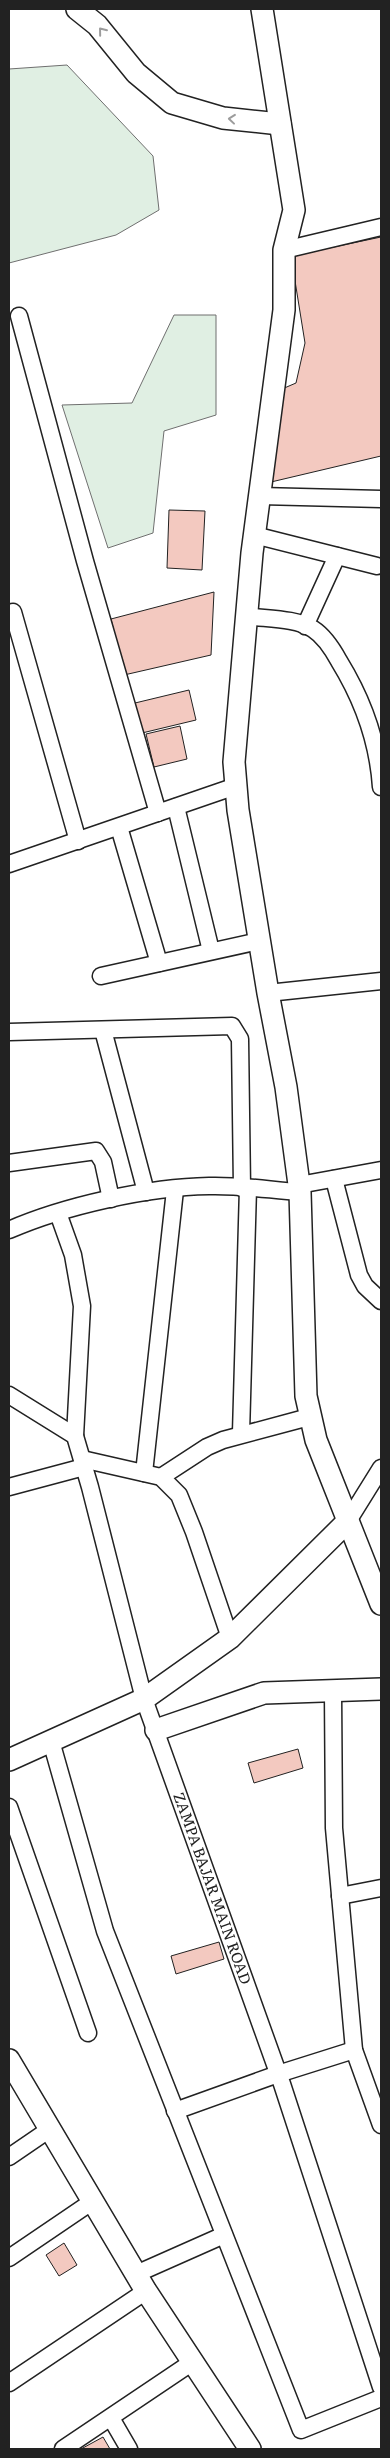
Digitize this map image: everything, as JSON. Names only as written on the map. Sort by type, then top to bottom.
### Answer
[{"type":"street","points":[[78,9],[97,25],[136,73],[172,103],[223,118],[280,124]]},
{"type":"street","points":[[263,10],[294,210],[284,250],[284,310],[254,535],[235,739],[236,786],[259,942],[286,1087],[300,1188],[306,1396],[309,1417],[316,1440],[381,1604]]},
{"type":"street","points":[[284,250],[381,227]]},
{"type":"street","points":[[19,316],[85,561],[158,813]]},
{"type":"street","points":[[260,496],[381,499]]},
{"type":"street","points":[[254,535],[377,566]]},
{"type":"street","points":[[305,626],[337,556]]},
{"type":"street","points":[[13,612],[78,841]]},
{"type":"street","points":[[246,616],[305,626],[313,629],[330,646],[350,678],[367,716],[379,760],[381,787]]},
{"type":"street","points":[[9,864],[236,786]]},
{"type":"street","points":[[176,807],[212,951]]},
{"type":"street","points":[[119,827],[159,963]]},
{"type":"street","points":[[101,976],[259,942]]},
{"type":"street","points":[[268,993],[381,981]]},
{"type":"street","points":[[9,1032],[224,1025],[232,1026],[237,1031],[240,1039],[245,1188],[241,1433]]},
{"type":"street","points":[[104,1030],[146,1192]]},
{"type":"street","points":[[9,1163],[96,1151],[103,1162],[111,1199]]},
{"type":"street","points":[[9,1230],[58,1213],[146,1192],[209,1186],[300,1188],[381,1170]]},
{"type":"street","points":[[334,1179],[358,1275],[365,1286],[381,1301]]},
{"type":"street","points":[[144,1473],[175,1190]]},
{"type":"street","points":[[9,1395],[75,1436],[82,1306],[72,1255],[58,1213]]},
{"type":"street","points":[[161,1477],[206,1447],[241,1433],[309,1417]]},
{"type":"street","name":"ZAMPA BAJAR MAIN ROAD","points":[[75,1436],[144,1699],[278,2074],[381,2387]]},
{"type":"street","points":[[9,1487],[83,1463],[161,1477],[179,1495],[194,1532],[230,1638]]},
{"type":"street","points":[[9,1760],[144,1699],[230,1638],[348,1520],[381,1468]]},
{"type":"street","points":[[156,1730],[264,1693],[381,1689]]},
{"type":"street","points":[[333,1692],[334,1828],[354,2050],[381,2125]]},
{"type":"street","points":[[51,1741],[105,1931],[301,2430],[381,2398]]},
{"type":"street","points":[[9,1806],[88,2033]]},
{"type":"street","points":[[340,1896],[381,1888]]},
{"type":"street","points":[[175,2111],[278,2074],[354,2050]]},
{"type":"street","points":[[9,2060],[141,2282],[250,2449]]},
{"type":"street","points":[[9,2157],[50,2130]]},
{"type":"street","points":[[9,2258],[93,2201]]},
{"type":"street","points":[[9,2383],[141,2282],[224,2235]]},
{"type":"street","points":[[63,2449],[194,2361]]},
{"type":"street","points":[[111,2418],[129,2449]]},
{"type":"green space","points":[[67,65],[153,156],[159,210],[116,235],[9,263],[9,69]]},
{"type":"green space","points":[[174,315],[216,315],[216,415],[164,431],[153,533],[108,548],[62,405],[132,403]]},
{"type":"building","points":[[381,237],[381,456],[271,482],[282,389],[296,383],[305,343],[291,256]]},
{"type":"building","points":[[169,510],[205,511],[202,570],[167,568]]},
{"type":"building","points":[[214,592],[211,655],[124,675],[111,619]]},
{"type":"building","points":[[189,690],[196,720],[142,733],[135,703]]},
{"type":"building","points":[[180,726],[187,759],[154,767],[146,734]]},
{"type":"building","points":[[298,1749],[303,1768],[254,1783],[248,1763]]},
{"type":"building","points":[[219,1942],[224,1959],[176,1974],[171,1956]]},
{"type":"building","points":[[64,2243],[77,2265],[59,2276],[46,2255]]},
{"type":"building","points":[[103,2437],[110,2449],[81,2449]]}]
